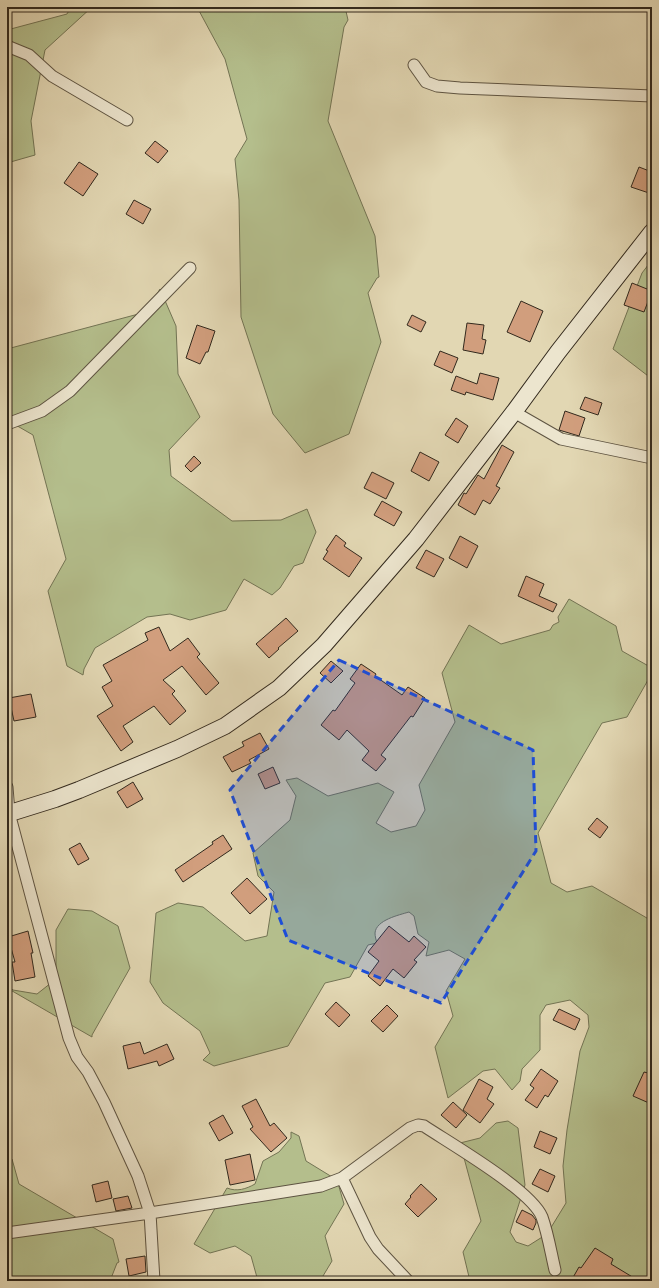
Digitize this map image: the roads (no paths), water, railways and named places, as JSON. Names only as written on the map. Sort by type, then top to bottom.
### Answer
[{"type":"main road","points":[[8,814],[73,792],[178,750],[225,726],[280,688],[324,645],[416,538],[652,232]]},
{"type":"street","points":[[7,46],[29,55],[52,76],[127,120]]},
{"type":"street","points":[[414,65],[426,82],[438,86],[468,89],[652,96]]},
{"type":"street","points":[[7,424],[42,411],[70,391],[190,268]]},
{"type":"street","points":[[514,412],[561,439],[652,458]]},
{"type":"street","points":[[7,787],[8,814],[69,1038],[77,1057],[88,1072],[104,1102],[138,1176],[150,1213],[154,1281]]},
{"type":"street","points":[[7,1233],[150,1213],[321,1186],[342,1178],[410,1128],[418,1125],[424,1126],[507,1181],[531,1202],[542,1216],[555,1270]]},
{"type":"street","points":[[342,1178],[370,1237],[378,1249],[408,1281]]}]
